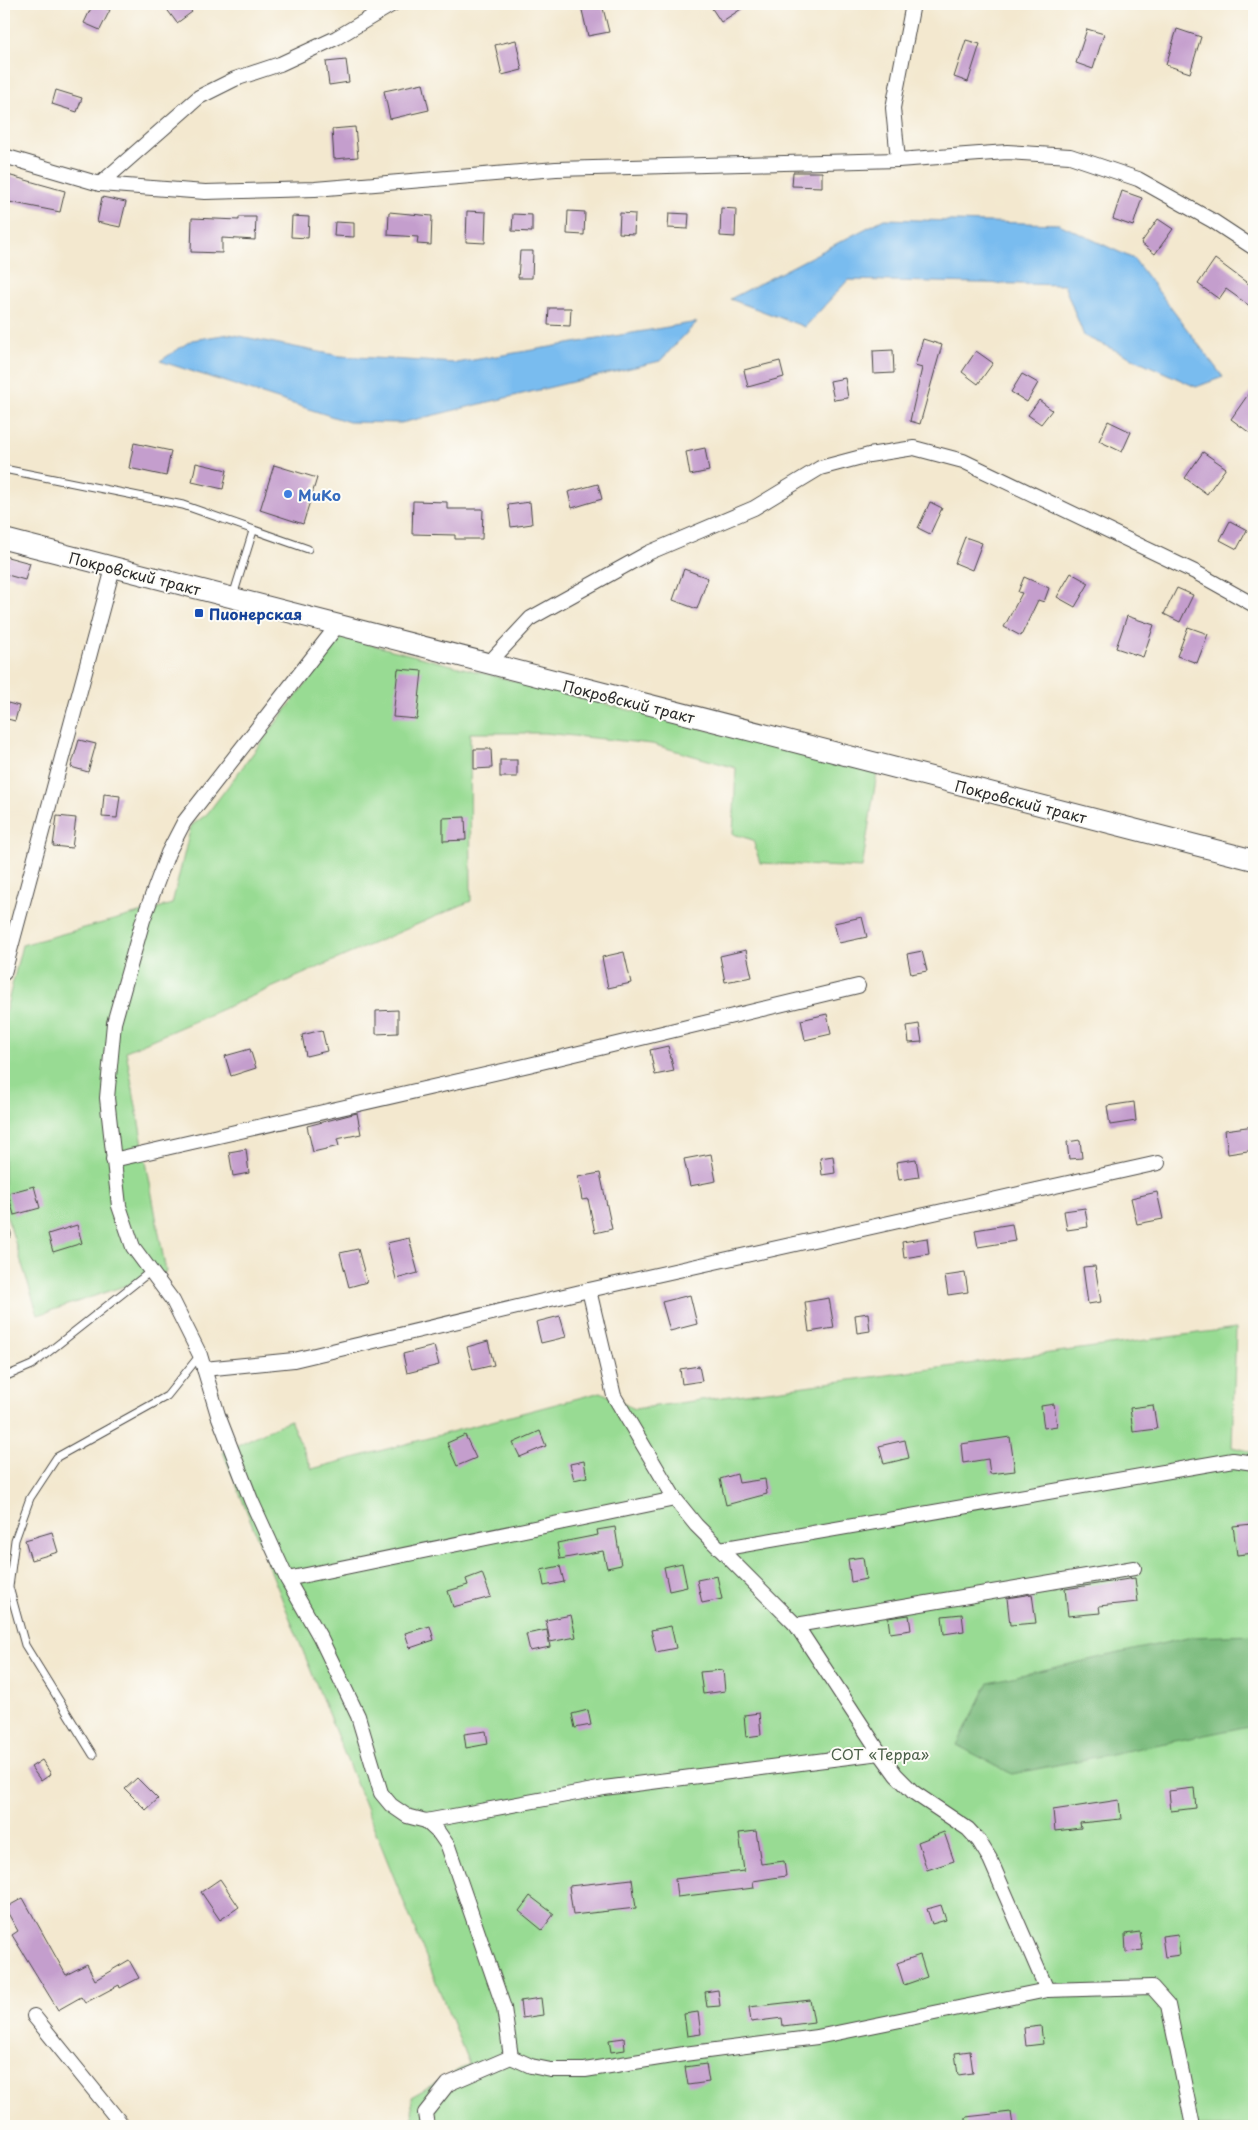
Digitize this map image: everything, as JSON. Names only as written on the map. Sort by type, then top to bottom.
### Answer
[{"type":"main road","name":"Покровский тракт","points":[[4,539],[1254,860]]},
{"type":"street","points":[[100,184],[199,97],[235,79],[280,64],[336,38],[393,4]]},
{"type":"street","points":[[898,160],[893,108],[913,4]]},
{"type":"street","points":[[4,156],[100,184],[205,192],[315,189],[556,170],[898,160],[1007,152],[1070,156],[1138,179],[1213,221],[1254,248]]},
{"type":"street","points":[[488,664],[531,618],[648,553],[754,508],[820,468],[869,455],[914,448],[963,461],[1195,572],[1254,605]]},
{"type":"street","points":[[4,973],[113,568]]},
{"type":"street","points":[[337,626],[184,822],[168,852],[138,938],[114,1023],[107,1098],[113,1160],[122,1214],[133,1247],[173,1301],[200,1355],[218,1415],[250,1500],[287,1579],[320,1637],[358,1716],[381,1793],[391,1805],[407,1816],[426,1821],[604,1788],[880,1753]]},
{"type":"street","points":[[113,1160],[529,1065],[858,986]]},
{"type":"street","points":[[204,1369],[294,1360],[589,1290],[1158,1164]]},
{"type":"street","points":[[589,1290],[614,1396],[675,1499],[720,1550],[796,1625],[880,1753],[913,1792],[957,1820],[979,1841],[990,1859],[1047,1990]]},
{"type":"street","points":[[720,1550],[1233,1460],[1254,1463]]},
{"type":"street","points":[[287,1579],[675,1499]]},
{"type":"street","points":[[796,1625],[1134,1568]]},
{"type":"street","points":[[426,1821],[439,1833],[453,1857],[504,2008],[511,2057]]},
{"type":"street","points":[[426,2126],[424,2113],[448,2084],[511,2057],[531,2066],[551,2070],[585,2070],[684,2054],[817,2037],[1047,1990],[1152,1987],[1168,2005],[1193,2126]]},
{"type":"street","points":[[34,2016],[124,2126]]},
{"type":"lane","points":[[4,469],[183,505],[308,549]]},
{"type":"lane","points":[[232,598],[253,531]]},
{"type":"lane","points":[[4,1222],[7,1234],[4,1235]]},
{"type":"lane","points":[[4,1377],[32,1365],[151,1271]]},
{"type":"lane","points":[[93,1756],[25,1646],[9,1587],[15,1540],[30,1498],[57,1457],[167,1396],[200,1355]]},
{"type":"green space","points":[[341,637],[877,773],[862,868],[760,863],[753,840],[733,834],[736,768],[652,744],[545,733],[470,733],[471,901],[126,1051],[166,1272],[38,1315],[4,1207],[4,1018],[22,945],[172,904],[191,826],[207,814]]},
{"type":"green space","name":"СОТ «Терра»","points":[[1236,1328],[1232,1447],[1254,1452],[1254,2126],[414,2126],[411,2097],[469,2064],[223,1452],[290,1420],[312,1469],[601,1392],[634,1409]]},
{"type":"green space","points":[[1254,1635],[1254,1725],[1012,1774],[957,1745],[989,1682],[1192,1637]]},
{"type":"water","points":[[884,219],[1059,224],[1134,259],[1223,377],[1196,387],[1084,336],[1064,285],[848,280],[805,327],[730,299]]},
{"type":"water","points":[[697,322],[660,361],[401,423],[349,422],[160,361],[192,340],[229,334],[340,356],[456,363]]},
{"type":"building","points":[[93,4],[110,10],[100,30],[84,23]]},
{"type":"building","points":[[163,4],[185,4],[192,12],[177,23]]},
{"type":"building","points":[[602,4],[609,32],[588,36],[581,6]]},
{"type":"building","points":[[709,4],[749,4],[721,22]]},
{"type":"building","points":[[1087,29],[1104,34],[1093,69],[1076,63]]},
{"type":"building","points":[[1177,29],[1201,37],[1190,73],[1166,65]]},
{"type":"building","points":[[516,40],[522,70],[502,75],[495,45]]},
{"type":"building","points":[[966,40],[980,44],[968,82],[954,77]]},
{"type":"building","points":[[346,60],[349,82],[329,85],[326,62]]},
{"type":"building","points":[[423,83],[429,110],[390,119],[384,91]]},
{"type":"building","points":[[56,90],[82,98],[77,112],[52,104]]},
{"type":"building","points":[[355,127],[358,157],[334,159],[332,129]]},
{"type":"building","points":[[793,172],[822,172],[822,187],[792,186]]},
{"type":"building","points":[[4,174],[65,191],[60,212],[4,201]]},
{"type":"building","points":[[1122,191],[1142,198],[1133,226],[1113,219]]},
{"type":"building","points":[[102,197],[126,202],[120,227],[97,222]]},
{"type":"building","points":[[721,208],[736,209],[735,237],[720,236]]},
{"type":"building","points":[[467,211],[486,212],[485,243],[466,242]]},
{"type":"building","points":[[568,211],[585,212],[584,235],[567,234]]},
{"type":"building","points":[[389,212],[432,216],[431,245],[417,244],[418,237],[388,235]]},
{"type":"building","points":[[620,213],[635,214],[634,234],[619,233]]},
{"type":"building","points":[[669,213],[689,214],[688,229],[668,228]]},
{"type":"building","points":[[513,214],[532,215],[532,232],[512,231]]},
{"type":"building","points":[[292,216],[309,217],[308,238],[291,237]]},
{"type":"building","points":[[239,217],[256,217],[255,240],[222,238],[222,253],[191,252],[192,218],[239,220]]},
{"type":"building","points":[[1158,219],[1173,229],[1155,254],[1141,243]]},
{"type":"building","points":[[335,222],[354,223],[354,237],[334,236]]},
{"type":"building","points":[[520,251],[533,251],[532,278],[518,278]]},
{"type":"building","points":[[1215,259],[1254,288],[1254,309],[1226,289],[1219,299],[1198,284]]},
{"type":"building","points":[[549,308],[571,308],[570,326],[548,325]]},
{"type":"building","points":[[923,339],[942,345],[920,424],[910,421],[922,368],[915,366]]},
{"type":"building","points":[[893,350],[894,373],[874,374],[873,351]]},
{"type":"building","points":[[976,351],[993,363],[978,384],[962,372]]},
{"type":"building","points":[[780,361],[784,377],[748,387],[744,370]]},
{"type":"building","points":[[1022,374],[1038,383],[1027,402],[1011,392]]},
{"type":"building","points":[[845,378],[848,398],[834,400],[830,381]]},
{"type":"building","points":[[1254,386],[1254,436],[1231,419]]},
{"type":"building","points":[[1039,400],[1052,410],[1041,424],[1028,415]]},
{"type":"building","points":[[1108,421],[1131,432],[1122,452],[1099,441]]},
{"type":"building","points":[[134,443],[171,451],[166,476],[129,468]]},
{"type":"building","points":[[705,448],[709,471],[690,475],[686,452]]},
{"type":"building","points":[[1203,452],[1226,468],[1207,494],[1185,478]]},
{"type":"building","points":[[196,463],[227,470],[223,489],[192,482]]},
{"type":"building","name":"МиКо","points":[[274,465],[317,478],[303,524],[260,510]]},
{"type":"building","points":[[598,484],[602,499],[572,508],[568,492]]},
{"type":"building","points":[[413,501],[447,502],[447,509],[483,509],[482,539],[455,539],[455,535],[412,534]]},
{"type":"building","points":[[530,502],[532,524],[511,527],[508,505]]},
{"type":"building","points":[[930,502],[942,508],[930,534],[918,528]]},
{"type":"building","points":[[1230,521],[1247,530],[1237,549],[1220,540]]},
{"type":"building","points":[[965,537],[982,543],[972,570],[955,563]]},
{"type":"building","points":[[4,556],[30,563],[25,580],[4,574]]},
{"type":"building","points":[[684,569],[708,578],[697,609],[673,600]]},
{"type":"building","points":[[1071,573],[1089,583],[1075,607],[1057,597]]},
{"type":"building","points":[[1024,577],[1049,588],[1044,602],[1038,600],[1021,636],[1004,627],[1022,593],[1018,592]]},
{"type":"building","points":[[1177,588],[1193,595],[1180,622],[1164,614]]},
{"type":"building","points":[[1127,616],[1154,625],[1143,657],[1116,648]]},
{"type":"building","points":[[1188,627],[1208,634],[1197,663],[1177,656]]},
{"type":"building","points":[[398,669],[422,671],[417,719],[393,717]]},
{"type":"building","points":[[4,702],[19,706],[15,721],[4,718]]},
{"type":"building","points":[[79,740],[96,744],[88,772],[71,767]]},
{"type":"building","points":[[474,749],[491,749],[492,768],[474,769]]},
{"type":"building","points":[[500,760],[517,760],[517,777],[500,777]]},
{"type":"building","points":[[104,794],[120,796],[117,818],[102,817]]},
{"type":"building","points":[[57,816],[76,818],[72,848],[53,846]]},
{"type":"building","points":[[465,817],[466,840],[443,841],[443,818]]},
{"type":"building","points":[[862,917],[867,937],[839,943],[834,923]]},
{"type":"building","points":[[746,950],[752,977],[725,982],[720,956]]},
{"type":"building","points":[[922,951],[927,971],[911,974],[907,954]]},
{"type":"building","points":[[624,952],[631,983],[608,988],[602,957]]},
{"type":"building","points":[[398,1010],[398,1033],[376,1034],[376,1011]]},
{"type":"building","points":[[827,1014],[831,1034],[805,1040],[801,1020]]},
{"type":"building","points":[[919,1024],[922,1042],[909,1043],[907,1026]]},
{"type":"building","points":[[322,1030],[327,1051],[306,1056],[302,1035]]},
{"type":"building","points":[[668,1046],[674,1071],[655,1075],[650,1050]]},
{"type":"building","points":[[250,1049],[256,1068],[231,1076],[225,1056]]},
{"type":"building","points":[[1134,1102],[1136,1121],[1110,1125],[1107,1106]]},
{"type":"building","points":[[357,1113],[361,1134],[337,1139],[339,1146],[313,1152],[307,1126]]},
{"type":"building","points":[[1254,1126],[1254,1150],[1228,1154],[1225,1130]]},
{"type":"building","points":[[1080,1140],[1082,1158],[1069,1159],[1067,1142]]},
{"type":"building","points":[[246,1149],[249,1173],[233,1176],[229,1152]]},
{"type":"building","points":[[711,1154],[716,1181],[690,1186],[684,1159]]},
{"type":"building","points":[[833,1156],[835,1173],[822,1175],[820,1158]]},
{"type":"building","points":[[916,1159],[919,1177],[899,1180],[896,1162]]},
{"type":"building","points":[[600,1173],[612,1229],[595,1233],[588,1199],[582,1200],[578,1177]]},
{"type":"building","points":[[34,1186],[40,1208],[14,1215],[8,1193]]},
{"type":"building","points":[[1157,1192],[1163,1219],[1137,1224],[1131,1198]]},
{"type":"building","points":[[1085,1208],[1088,1227],[1067,1230],[1064,1211]]},
{"type":"building","points":[[1012,1224],[1015,1241],[978,1247],[975,1230]]},
{"type":"building","points":[[77,1225],[82,1243],[53,1252],[48,1234]]},
{"type":"building","points":[[409,1238],[418,1273],[396,1279],[387,1243]]},
{"type":"building","points":[[927,1238],[929,1254],[904,1258],[902,1242]]},
{"type":"building","points":[[358,1249],[367,1282],[349,1287],[340,1253]]},
{"type":"building","points":[[1095,1266],[1101,1302],[1088,1304],[1083,1267]]},
{"type":"building","points":[[965,1273],[968,1292],[948,1295],[945,1276]]},
{"type":"building","points":[[690,1295],[697,1324],[670,1331],[662,1302]]},
{"type":"building","points":[[829,1298],[834,1328],[809,1332],[805,1302]]},
{"type":"building","points":[[868,1313],[870,1331],[857,1333],[855,1315]]},
{"type":"building","points":[[560,1316],[566,1337],[541,1343],[536,1322]]},
{"type":"building","points":[[488,1341],[494,1365],[473,1370],[467,1347]]},
{"type":"building","points":[[434,1346],[439,1365],[407,1373],[403,1354]]},
{"type":"building","points":[[699,1366],[702,1381],[682,1384],[680,1369]]},
{"type":"building","points":[[1054,1404],[1057,1426],[1044,1428],[1041,1406]]},
{"type":"building","points":[[1153,1405],[1157,1429],[1133,1432],[1130,1408]]},
{"type":"building","points":[[540,1431],[546,1446],[520,1457],[513,1443]]},
{"type":"building","points":[[465,1435],[476,1458],[457,1466],[447,1443]]},
{"type":"building","points":[[1010,1437],[1015,1471],[990,1474],[988,1459],[963,1463],[961,1444]]},
{"type":"building","points":[[905,1440],[909,1458],[884,1464],[879,1446]]},
{"type":"building","points":[[584,1461],[587,1477],[574,1480],[570,1464]]},
{"type":"building","points":[[737,1474],[739,1483],[765,1479],[767,1494],[726,1505],[720,1479]]},
{"type":"building","points":[[1252,1524],[1254,1553],[1237,1555],[1233,1526]]},
{"type":"building","points":[[615,1527],[621,1565],[607,1568],[603,1551],[560,1559],[557,1543],[598,1535],[597,1530]]},
{"type":"building","points":[[52,1532],[58,1552],[31,1560],[25,1540]]},
{"type":"building","points":[[863,1557],[866,1579],[851,1582],[848,1559]]},
{"type":"building","points":[[682,1563],[687,1587],[669,1591],[664,1567]]},
{"type":"building","points":[[560,1566],[564,1582],[544,1586],[541,1570]]},
{"type":"building","points":[[482,1573],[491,1597],[453,1607],[448,1591],[468,1585],[466,1579]]},
{"type":"building","points":[[717,1576],[722,1599],[702,1603],[697,1580]]},
{"type":"building","points":[[1135,1578],[1138,1602],[1099,1606],[1100,1613],[1068,1616],[1065,1589]]},
{"type":"building","points":[[1032,1594],[1036,1623],[1010,1625],[1007,1598]]},
{"type":"building","points":[[962,1614],[964,1631],[944,1634],[942,1616]]},
{"type":"building","points":[[571,1615],[576,1637],[550,1642],[546,1620]]},
{"type":"building","points":[[909,1615],[911,1630],[890,1633],[888,1618]]},
{"type":"building","points":[[430,1626],[434,1640],[410,1648],[405,1633]]},
{"type":"building","points":[[671,1626],[676,1648],[656,1652],[651,1630]]},
{"type":"building","points":[[547,1630],[550,1647],[530,1651],[526,1634]]},
{"type":"building","points":[[723,1670],[725,1691],[703,1694],[700,1672]]},
{"type":"building","points":[[588,1710],[591,1725],[575,1728],[572,1714]]},
{"type":"building","points":[[759,1713],[761,1735],[746,1737],[744,1715]]},
{"type":"building","points":[[486,1731],[488,1744],[466,1748],[464,1734]]},
{"type":"building","points":[[42,1760],[51,1774],[41,1781],[31,1767]]},
{"type":"building","points":[[137,1778],[158,1799],[146,1810],[125,1789]]},
{"type":"building","points":[[1194,1788],[1196,1808],[1171,1811],[1169,1791]]},
{"type":"building","points":[[1119,1800],[1121,1819],[1080,1823],[1081,1828],[1055,1831],[1053,1810]]},
{"type":"building","points":[[756,1831],[761,1864],[784,1861],[786,1876],[753,1881],[754,1888],[677,1897],[675,1879],[744,1871],[739,1833]]},
{"type":"building","points":[[944,1832],[954,1861],[927,1870],[918,1842]]},
{"type":"building","points":[[220,1879],[239,1907],[220,1920],[201,1892]]},
{"type":"building","points":[[632,1879],[636,1908],[573,1915],[569,1886]]},
{"type":"building","points":[[530,1896],[554,1914],[542,1930],[519,1911]]},
{"type":"building","points":[[23,1898],[66,1975],[87,1964],[95,1980],[129,1960],[139,1978],[120,1988],[119,1985],[85,2003],[81,1997],[58,2010],[12,1935],[18,1931],[5,1908]]},
{"type":"building","points":[[941,1905],[946,1920],[932,1924],[927,1909]]},
{"type":"building","points":[[1140,1932],[1143,1950],[1126,1952],[1125,1934]]},
{"type":"building","points":[[1178,1934],[1180,1955],[1165,1957],[1162,1936]]},
{"type":"building","points":[[920,1955],[927,1977],[904,1985],[897,1963]]},
{"type":"building","points":[[718,1990],[720,2006],[707,2007],[705,1992]]},
{"type":"building","points":[[541,1998],[543,2015],[522,2018],[520,2001]]},
{"type":"building","points":[[810,2000],[814,2022],[783,2026],[782,2018],[751,2022],[749,2007]]},
{"type":"building","points":[[698,2012],[701,2034],[687,2036],[684,2014]]},
{"type":"building","points":[[1041,2026],[1043,2044],[1026,2046],[1024,2028]]},
{"type":"building","points":[[624,2038],[625,2050],[611,2052],[609,2040]]},
{"type":"building","points":[[970,2051],[973,2073],[958,2075],[955,2053]]},
{"type":"building","points":[[706,2064],[709,2082],[688,2085],[685,2067]]},
{"type":"building","points":[[1011,2112],[1013,2126],[966,2126],[966,2117]]},
{"type":"place","name":"МиКо","points":[[288,494]]},
{"type":"place","name":"Пионерская","points":[[199,613]]}]
